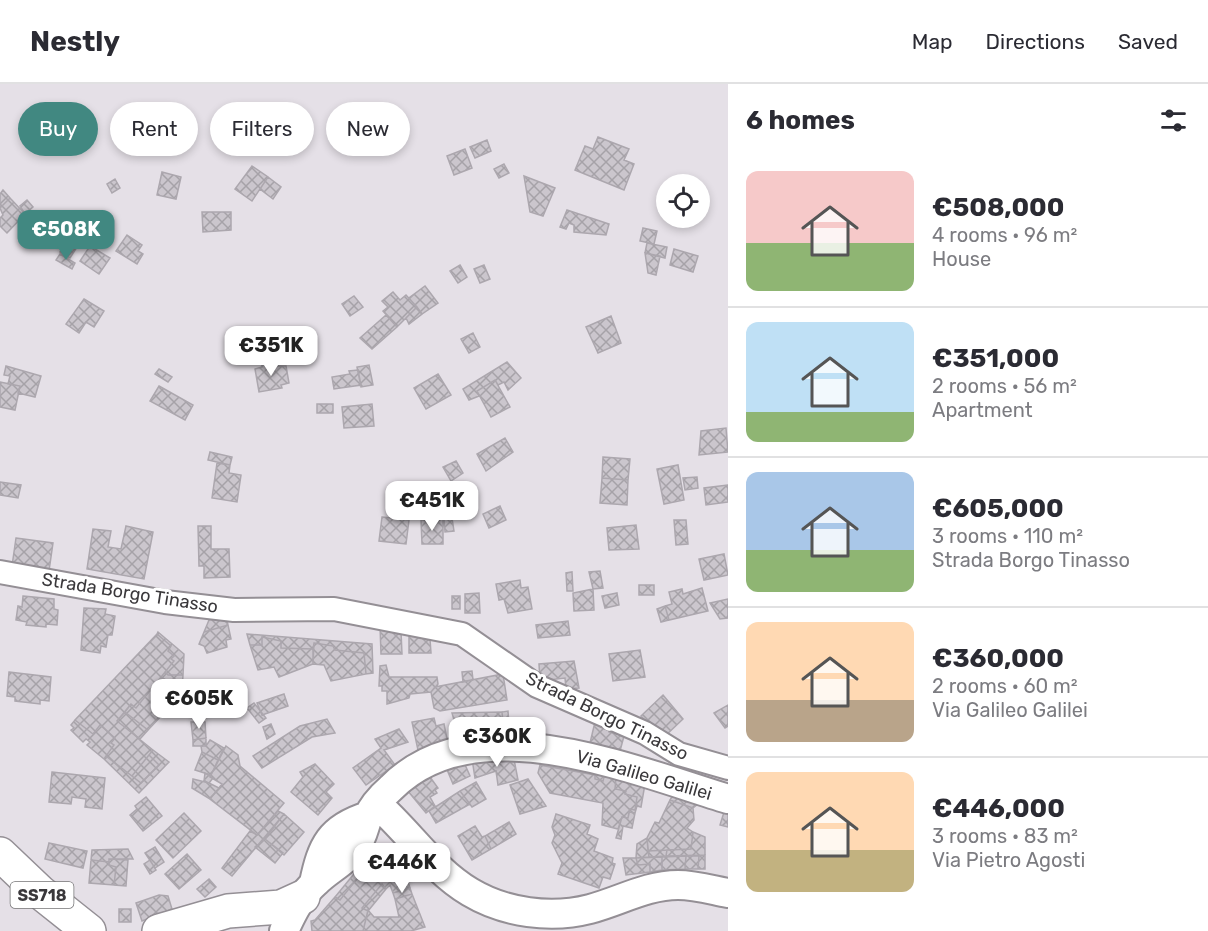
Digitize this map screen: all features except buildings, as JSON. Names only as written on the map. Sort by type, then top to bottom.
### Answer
[{"type":"highway","name":"SS718","points":[[0,854],[40,892],[89,931]]},
{"type":"highway","points":[[159,931],[197,919],[274,924],[281,907],[318,876]]},
{"type":"main road","name":"Via Galileo Galilei","points":[[318,876],[346,859],[365,819],[404,776],[442,755],[499,747],[535,748],[588,757],[728,799]]},
{"type":"main road","points":[[365,819],[472,893],[505,908],[545,914],[566,913],[590,909],[634,893],[678,885],[728,893]]},
{"type":"street","name":"Strada Borgo Tinasso","points":[[0,572],[165,602],[234,610],[334,609],[462,633],[537,686],[645,733],[679,754],[728,768]]}]
